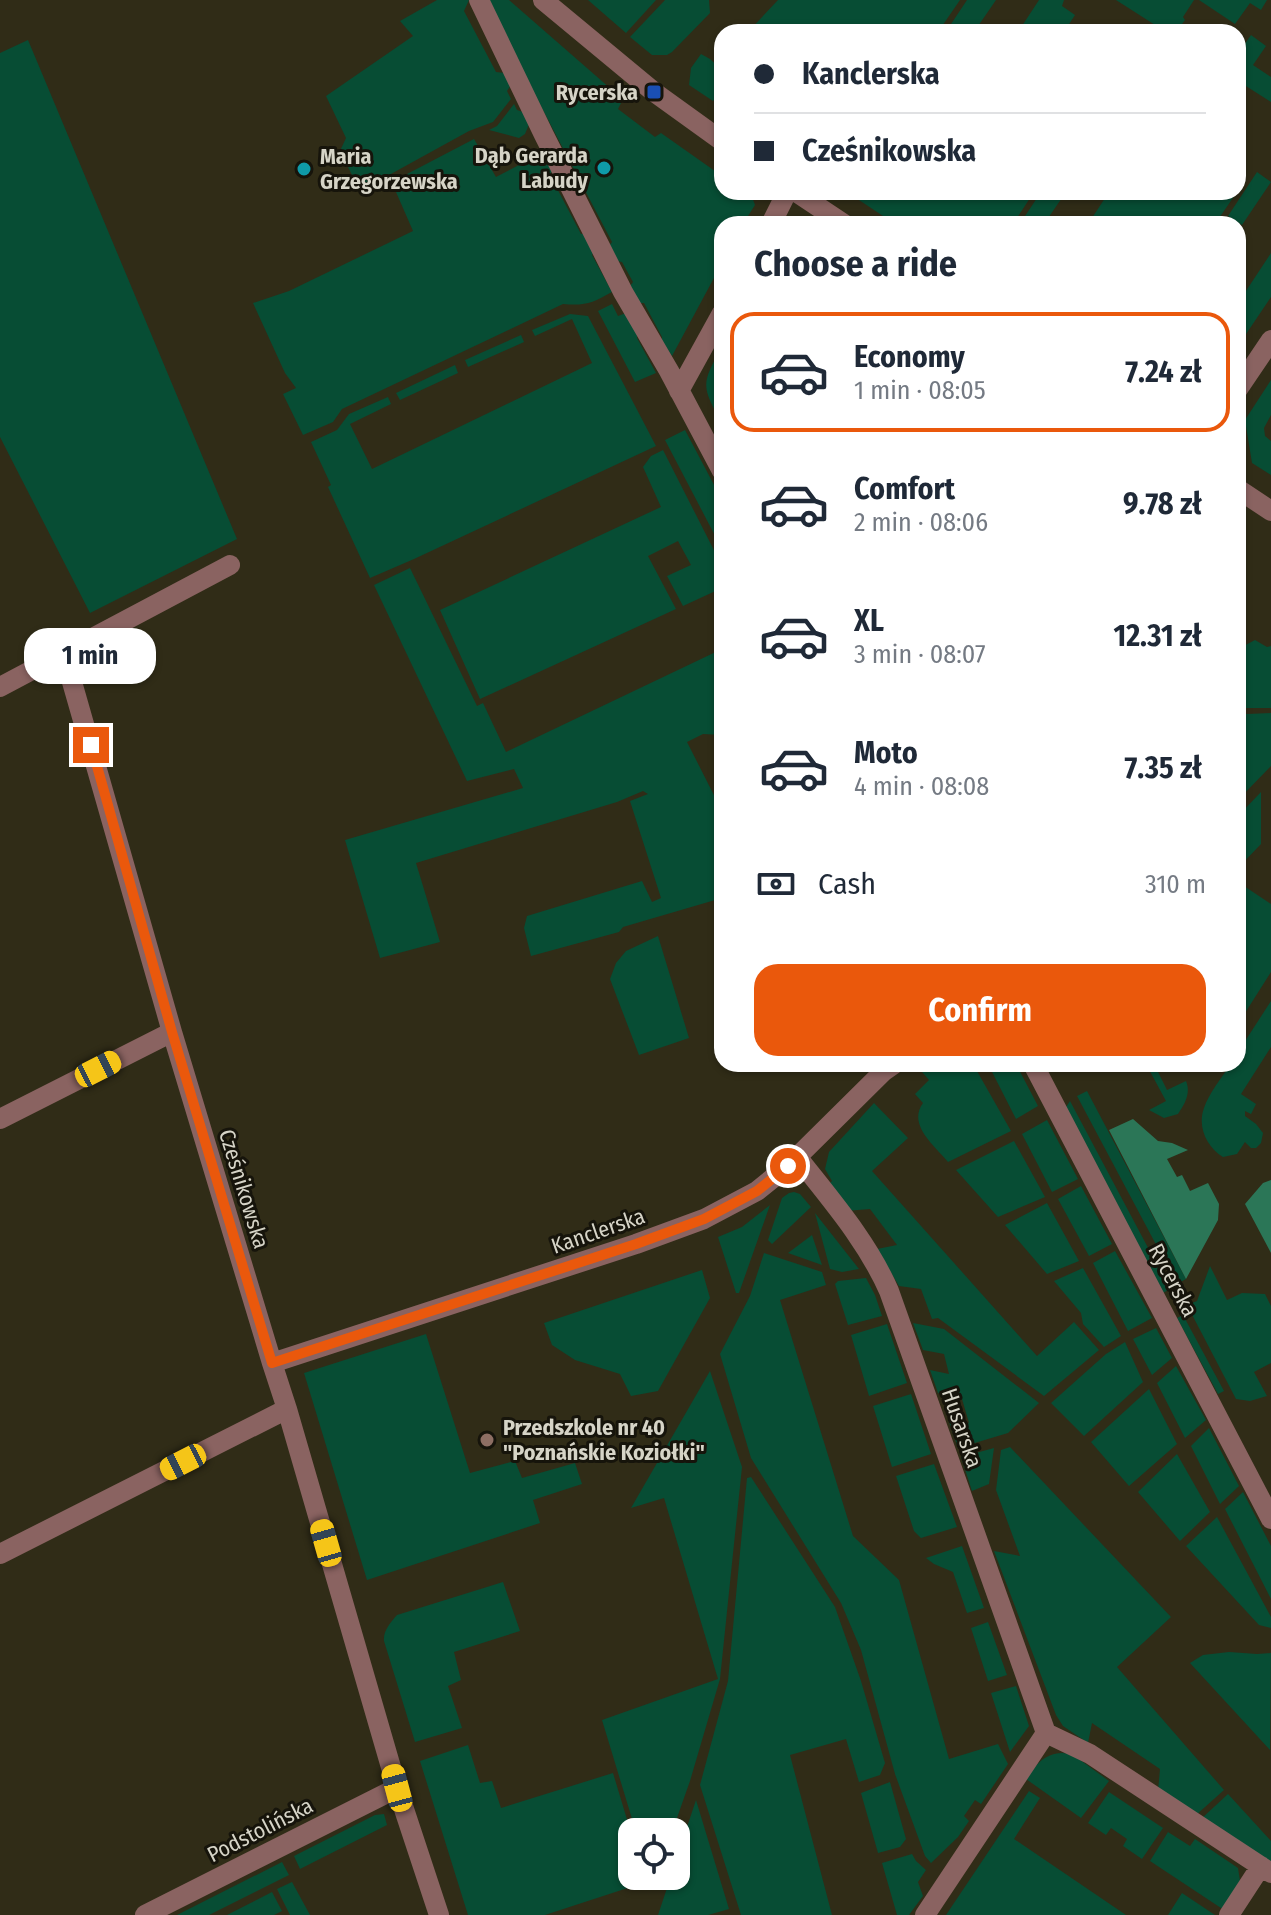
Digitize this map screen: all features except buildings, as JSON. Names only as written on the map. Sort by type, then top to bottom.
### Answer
[{"type":"street","points":[[479,0],[623,292],[714,456]]},
{"type":"street","points":[[543,0],[654,92],[714,135]]},
{"type":"street","points":[[808,200],[832,216]]},
{"type":"street","points":[[679,391],[714,328]]},
{"type":"street","points":[[1246,377],[1271,340]]},
{"type":"street","points":[[1246,494],[1271,511]]},
{"type":"street","points":[[0,687],[230,565]]},
{"type":"street","name":"Cześnikowska","points":[[64,654],[172,1032],[287,1409],[397,1788],[439,1915]]},
{"type":"street","points":[[0,1119],[172,1032]]},
{"type":"street","name":"Kanclerska","points":[[272,1363],[704,1219],[757,1191],[798,1158],[885,1072]]},
{"type":"street","name":"Rycerska","points":[[1037,1072],[1271,1519]]},
{"type":"street","name":"Husarska","points":[[798,1158],[852,1227],[889,1291],[1046,1733]]},
{"type":"street","points":[[0,1554],[287,1409]]},
{"type":"street","points":[[925,1915],[1046,1733],[1090,1754],[1266,1870],[1229,1915]]},
{"type":"street","name":"Podstolińska","points":[[145,1915],[397,1788]]},
{"type":"green space","points":[[437,0],[469,0],[464,11],[496,72],[505,73],[511,85],[507,91],[511,99],[493,122],[469,131],[360,191],[340,151],[346,138],[326,96],[413,36],[400,21]]},
{"type":"green space","points":[[487,0],[509,0],[611,89],[621,103],[618,109],[655,137],[661,133],[714,170],[714,200],[753,200],[755,205],[748,216],[714,216],[714,278],[672,356],[644,303],[639,303],[630,286],[633,282],[622,262],[617,261],[609,246],[612,242]]},
{"type":"green space","points":[[588,0],[656,0],[626,33]]},
{"type":"green space","points":[[665,0],[709,0],[710,13],[672,52],[652,55],[630,37]]},
{"type":"green space","points":[[778,0],[960,0],[944,24],[756,24]]},
{"type":"green space","points":[[967,0],[996,0],[980,24],[951,24]]},
{"type":"green space","points":[[1039,0],[1064,0],[1062,6],[1075,15],[1069,24],[1023,24]]},
{"type":"green space","points":[[1116,0],[1194,0],[1182,24],[1154,24]]},
{"type":"green space","points":[[1199,0],[1267,0],[1261,10],[1250,3],[1235,24]]},
{"type":"green space","points":[[1251,35],[1266,46],[1253,65],[1271,77],[1271,102],[1246,86],[1246,42]]},
{"type":"green space","points":[[28,40],[237,539],[90,613],[0,437],[0,53]]},
{"type":"green space","points":[[701,54],[714,63],[713,101],[689,85],[691,68]]},
{"type":"green space","points":[[514,104],[530,122],[525,134],[519,138],[489,130],[497,126]]},
{"type":"green space","points":[[474,139],[496,177],[540,154],[546,155],[552,171],[550,175],[594,252],[592,255],[612,292],[589,303],[563,304],[342,409],[333,422],[303,435],[283,394],[296,388],[285,373],[253,303],[289,291],[413,231],[396,192],[410,185],[407,174]]},
{"type":"green space","points":[[1257,172],[1271,182],[1246,219],[1246,216],[1228,216],[1239,200],[1246,200],[1246,189]]},
{"type":"green space","points":[[859,200],[1029,200],[1018,216],[883,216]]},
{"type":"green space","points":[[1036,200],[1060,200],[1050,216],[1025,216]]},
{"type":"green space","points":[[1104,200],[1232,200],[1220,216],[1093,216]]},
{"type":"green space","points":[[1271,253],[1271,297],[1246,334],[1246,291]]},
{"type":"green space","points":[[612,304],[618,316],[626,313],[638,331],[637,338],[656,373],[635,382],[598,311]]},
{"type":"green space","points":[[570,314],[588,316],[656,446],[370,578],[311,442],[337,430],[349,414],[388,397],[391,404],[350,424],[372,469],[592,363],[572,319],[535,336],[532,330]]},
{"type":"green space","points":[[521,335],[524,342],[468,367],[465,360]]},
{"type":"green space","points":[[714,362],[714,408],[706,385]]},
{"type":"green space","points":[[455,365],[458,373],[400,400],[396,393]]},
{"type":"green space","points":[[1271,380],[1271,415],[1264,428],[1265,436],[1271,441],[1271,475],[1252,463],[1246,418]]},
{"type":"green space","points":[[685,430],[714,485],[714,534],[665,440]]},
{"type":"green space","points":[[663,450],[714,550],[714,592],[683,606],[667,576],[691,565],[678,541],[648,556],[676,609],[480,699],[440,610],[661,507],[643,467],[651,456]]},
{"type":"green space","points":[[410,568],[477,706],[483,703],[506,752],[714,653],[714,735],[703,734],[687,742],[714,795],[714,900],[623,927],[619,932],[531,956],[524,928],[527,916],[642,881],[652,902],[661,898],[630,801],[648,794],[643,791],[617,802],[416,863],[440,942],[380,958],[345,840],[523,788],[514,769],[467,781],[374,585]]},
{"type":"green space","points":[[1255,640],[1271,646],[1271,708],[1246,708],[1246,645]]},
{"type":"green space","points":[[1271,713],[1271,766],[1246,792],[1246,714]]},
{"type":"green space","points":[[1261,792],[1261,844],[1246,860],[1246,808]]},
{"type":"green space","points":[[1246,887],[1271,904],[1271,972],[1246,1011]]},
{"type":"green space","points":[[658,936],[689,1038],[639,1055],[610,979],[616,963],[626,951]]},
{"type":"green space","points":[[1271,1001],[1271,1047],[1241,1094],[1256,1104],[1251,1114],[1245,1111],[1245,1116],[1263,1133],[1261,1143],[1251,1148],[1245,1142],[1237,1154],[1223,1157],[1212,1148],[1205,1136],[1202,1115],[1212,1091],[1225,1072],[1246,1072],[1246,1040]]},
{"type":"green space","points":[[922,1072],[978,1072],[1011,1131],[948,1162],[925,1135],[918,1119],[923,1103],[915,1094],[929,1080]]},
{"type":"green space","points":[[992,1072],[1020,1072],[1038,1106],[1016,1119]]},
{"type":"green space","points":[[1150,1072],[1158,1072],[1167,1090],[1186,1081],[1188,1094],[1178,1114],[1164,1118],[1149,1110],[1166,1101]]},
{"type":"green space","points":[[1087,1091],[1186,1279],[1177,1284],[1077,1096]]},
{"type":"green space","points":[[1070,1101],[1170,1289],[1163,1293],[1066,1107]]},
{"type":"green space","points":[[874,1103],[908,1138],[872,1171],[1037,1356],[1074,1322],[1099,1350],[1044,1396],[938,1318],[932,1319],[921,1289],[899,1286],[877,1249],[897,1245],[870,1209],[846,1211],[827,1186],[832,1181],[825,1169],[829,1152]]},
{"type":"green space","points":[[1133,1119],[1158,1141],[1188,1150],[1167,1159],[1177,1177],[1182,1175],[1190,1191],[1208,1183],[1219,1204],[1218,1220],[1186,1279],[1109,1130]]},
{"type":"green space","points":[[1047,1120],[1078,1179],[1052,1192],[1022,1134]]},
{"type":"green space","points":[[1014,1141],[1045,1197],[998,1217],[956,1170]]},
{"type":"green space","points":[[1271,1180],[1271,1253],[1245,1204],[1263,1183]]},
{"type":"green space","points":[[1081,1186],[1112,1244],[1089,1256],[1058,1199]]},
{"type":"green space","points":[[794,1192],[800,1194],[811,1207],[772,1244],[768,1240],[782,1198]]},
{"type":"green space","points":[[1047,1203],[1079,1261],[1047,1274],[1005,1225]]},
{"type":"green space","points":[[770,1205],[739,1293],[736,1293],[718,1237],[742,1227]]},
{"type":"green space","points":[[815,1213],[859,1269],[842,1272],[830,1269]]},
{"type":"green space","points":[[812,1235],[822,1265],[788,1253]]},
{"type":"green space","points":[[1115,1251],[1152,1318],[1128,1331],[1093,1263]]},
{"type":"green space","points":[[764,1253],[822,1272],[826,1285],[780,1300],[853,1536],[899,1580],[949,1759],[998,1744],[1008,1764],[981,1804],[975,1800],[964,1816],[969,1821],[958,1837],[931,1863],[925,1856],[895,1774],[861,1650],[841,1603],[751,1458],[720,1354],[750,1296]]},
{"type":"green space","points":[[1210,1266],[1227,1300],[1242,1293],[1265,1294],[1271,1306],[1271,1363],[1254,1372],[1267,1396],[1250,1401],[1236,1399],[1187,1305],[1197,1301]]},
{"type":"green space","points":[[1083,1268],[1121,1336],[1104,1347],[1083,1324],[1081,1313],[1054,1281]]},
{"type":"green space","points":[[702,1270],[710,1298],[658,1391],[631,1396],[620,1374],[575,1360],[552,1345],[544,1323]]},
{"type":"green space","points":[[866,1278],[882,1316],[848,1325],[835,1284]]},
{"type":"green space","points":[[1183,1315],[1224,1391],[1218,1394],[1177,1318]]},
{"type":"green space","points":[[913,1323],[944,1329],[1039,1403],[1008,1433],[958,1448],[948,1419],[969,1423],[962,1399],[938,1393],[930,1370],[949,1374],[944,1354],[923,1350]]},
{"type":"green space","points":[[887,1324],[907,1383],[869,1396],[851,1335]]},
{"type":"green space","points":[[1156,1328],[1172,1358],[1152,1375],[1133,1339]]},
{"type":"green space","points":[[426,1334],[470,1473],[515,1461],[522,1478],[575,1463],[582,1484],[533,1500],[540,1523],[367,1580],[304,1373]]},
{"type":"green space","points":[[1125,1342],[1143,1382],[1084,1436],[1051,1403],[1106,1354]]},
{"type":"green space","points":[[1176,1366],[1206,1420],[1185,1438],[1157,1383]]},
{"type":"green space","points":[[710,1371],[742,1467],[720,1679],[677,1818],[632,1818],[602,1720],[718,1679],[664,1498],[631,1508]]},
{"type":"green space","points":[[1149,1389],[1177,1444],[1129,1486],[1091,1442]]},
{"type":"green space","points":[[911,1394],[931,1454],[892,1467],[873,1406]]},
{"type":"green space","points":[[1209,1428],[1239,1486],[1220,1504],[1191,1446]]},
{"type":"green space","points":[[1010,1447],[1171,1617],[1117,1667],[1224,1790],[1195,1816],[1158,1791],[1160,1769],[1092,1723],[1088,1743],[1063,1726],[1056,1715],[994,1551],[1020,1556],[996,1490],[1001,1450]]},
{"type":"green space","points":[[994,1448],[989,1484],[972,1491],[961,1457]]},
{"type":"green space","points":[[1177,1454],[1210,1512],[1180,1541],[1138,1492]]},
{"type":"green space","points":[[934,1464],[957,1527],[921,1538],[914,1531],[896,1476]]},
{"type":"green space","points":[[751,1477],[835,1607],[885,1763],[880,1775],[859,1782],[846,1739],[790,1755],[832,1915],[741,1915],[700,1785],[728,1681],[747,1478]]},
{"type":"green space","points":[[1243,1492],[1271,1546],[1271,1599],[1225,1509]]},
{"type":"green space","points":[[1217,1517],[1271,1617],[1271,1628],[1259,1625],[1186,1546]]},
{"type":"green space","points":[[962,1546],[984,1608],[967,1613],[953,1572],[926,1558]]},
{"type":"green space","points":[[503,1582],[520,1631],[454,1652],[461,1680],[448,1686],[462,1728],[415,1742],[384,1641],[388,1627],[397,1615]]},
{"type":"green space","points":[[988,1622],[1007,1675],[988,1681],[971,1628]]},
{"type":"green space","points":[[1271,1653],[1270,1750],[1190,1663],[1203,1655]]},
{"type":"green space","points":[[1016,1686],[1029,1726],[1010,1752],[991,1693]]},
{"type":"green space","points":[[468,1745],[480,1783],[492,1781],[501,1808],[613,1773],[627,1818],[618,1818],[618,1890],[622,1890],[545,1915],[468,1915],[420,1761]]},
{"type":"green space","points":[[1062,1753],[1072,1754],[1109,1781],[1081,1818],[1026,1779],[1045,1758]]},
{"type":"green space","points":[[890,1782],[906,1839],[900,1847],[878,1853],[861,1793]]},
{"type":"green space","points":[[1029,1791],[1040,1798],[1014,1839],[1126,1915],[946,1915]]},
{"type":"green space","points":[[1109,1792],[1163,1828],[1142,1859],[1123,1846],[1127,1839],[1111,1828],[1106,1835],[1088,1823]]},
{"type":"green space","points":[[1228,1794],[1271,1841],[1271,1866],[1201,1819]]},
{"type":"green space","points":[[696,1800],[729,1909],[708,1915],[658,1915],[666,1890],[690,1890],[690,1818]]},
{"type":"green space","points":[[384,1814],[387,1825],[300,1869],[294,1856],[375,1815]]},
{"type":"green space","points":[[1168,1832],[1190,1846],[1195,1839],[1238,1868],[1240,1881],[1224,1910],[1150,1861]]},
{"type":"green space","points":[[912,1854],[926,1870],[918,1882],[923,1896],[909,1915],[897,1915],[882,1863]]},
{"type":"green space","points":[[282,1862],[289,1875],[209,1915],[177,1915]]},
{"type":"green space","points":[[292,1882],[310,1915],[290,1915],[277,1889]]},
{"type":"green space","points":[[272,1892],[282,1911],[274,1915],[227,1915]]},
{"type":"green space","points":[[1182,1893],[1215,1915],[1168,1915]]},
{"type":"place","name":"Rycerska","points":[[654,92]]},
{"type":"place","name":"Dąb Gerarda Labudy","points":[[604,168]]},
{"type":"place","name":"Maria Grzegorzewska","points":[[304,169]]},
{"type":"place","name":"Przedszkole nr 40 \"Poznańskie Koziołki\"","points":[[487,1440]]},
{"type":"route","points":[[91,745],[172,1032],[272,1363],[704,1219],[757,1191],[788,1166]]}]
